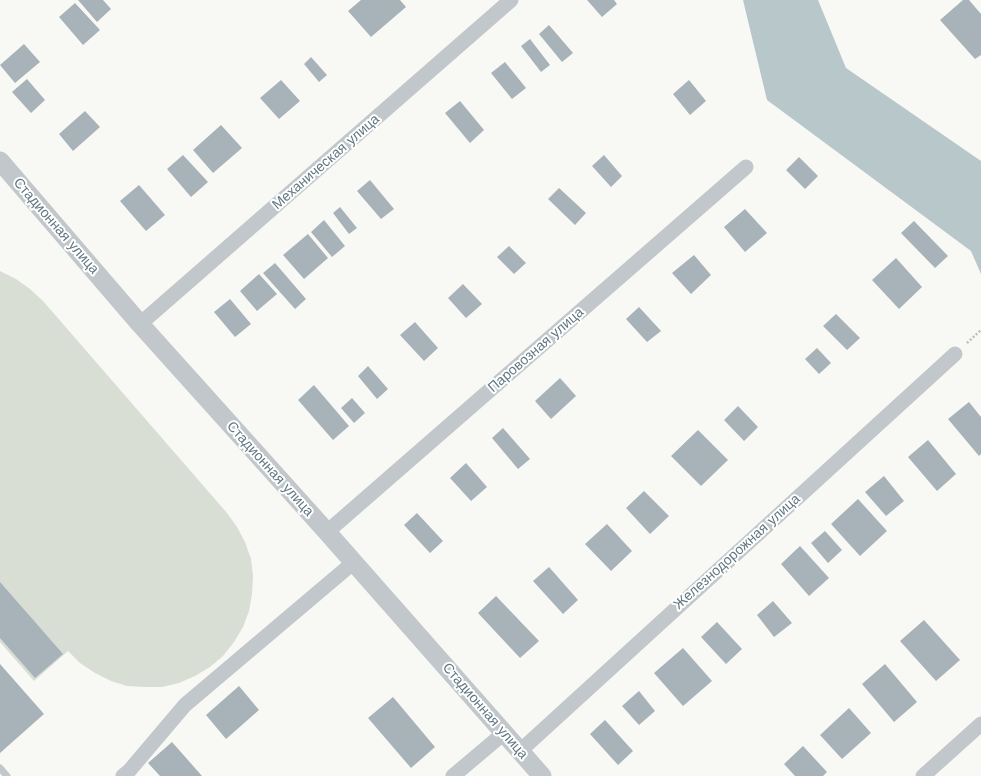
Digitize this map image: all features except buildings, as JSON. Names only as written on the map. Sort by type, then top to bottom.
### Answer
[{"type":"street","name":"Механическая улица","points":[[140,324],[511,0]]},
{"type":"street","name":"Стадионная улица","points":[[0,161],[140,324],[354,562],[542,776]]},
{"type":"street","name":"Паровозная улица","points":[[327,532],[746,167]]},
{"type":"street","name":"Железнодорожная улица","points":[[520,751],[955,354]]},
{"type":"street","points":[[123,776],[129,771],[185,705],[354,562]]},
{"type":"street","points":[[923,776],[981,724]]},
{"type":"street","points":[[453,776],[504,733]]},
{"type":"lane","points":[[0,768],[7,776]]},
{"type":"shaded area","points":[[743,0],[818,0],[846,68],[981,161],[981,274],[971,251],[767,100]]},
{"type":"shaded area","points":[[0,271],[16,279],[43,301],[227,513],[245,542],[251,559],[253,576],[249,611],[243,627],[223,656],[210,667],[195,676],[179,683],[162,687],[127,686],[111,681],[95,673],[80,663],[68,651],[34,681],[0,642]]}]
